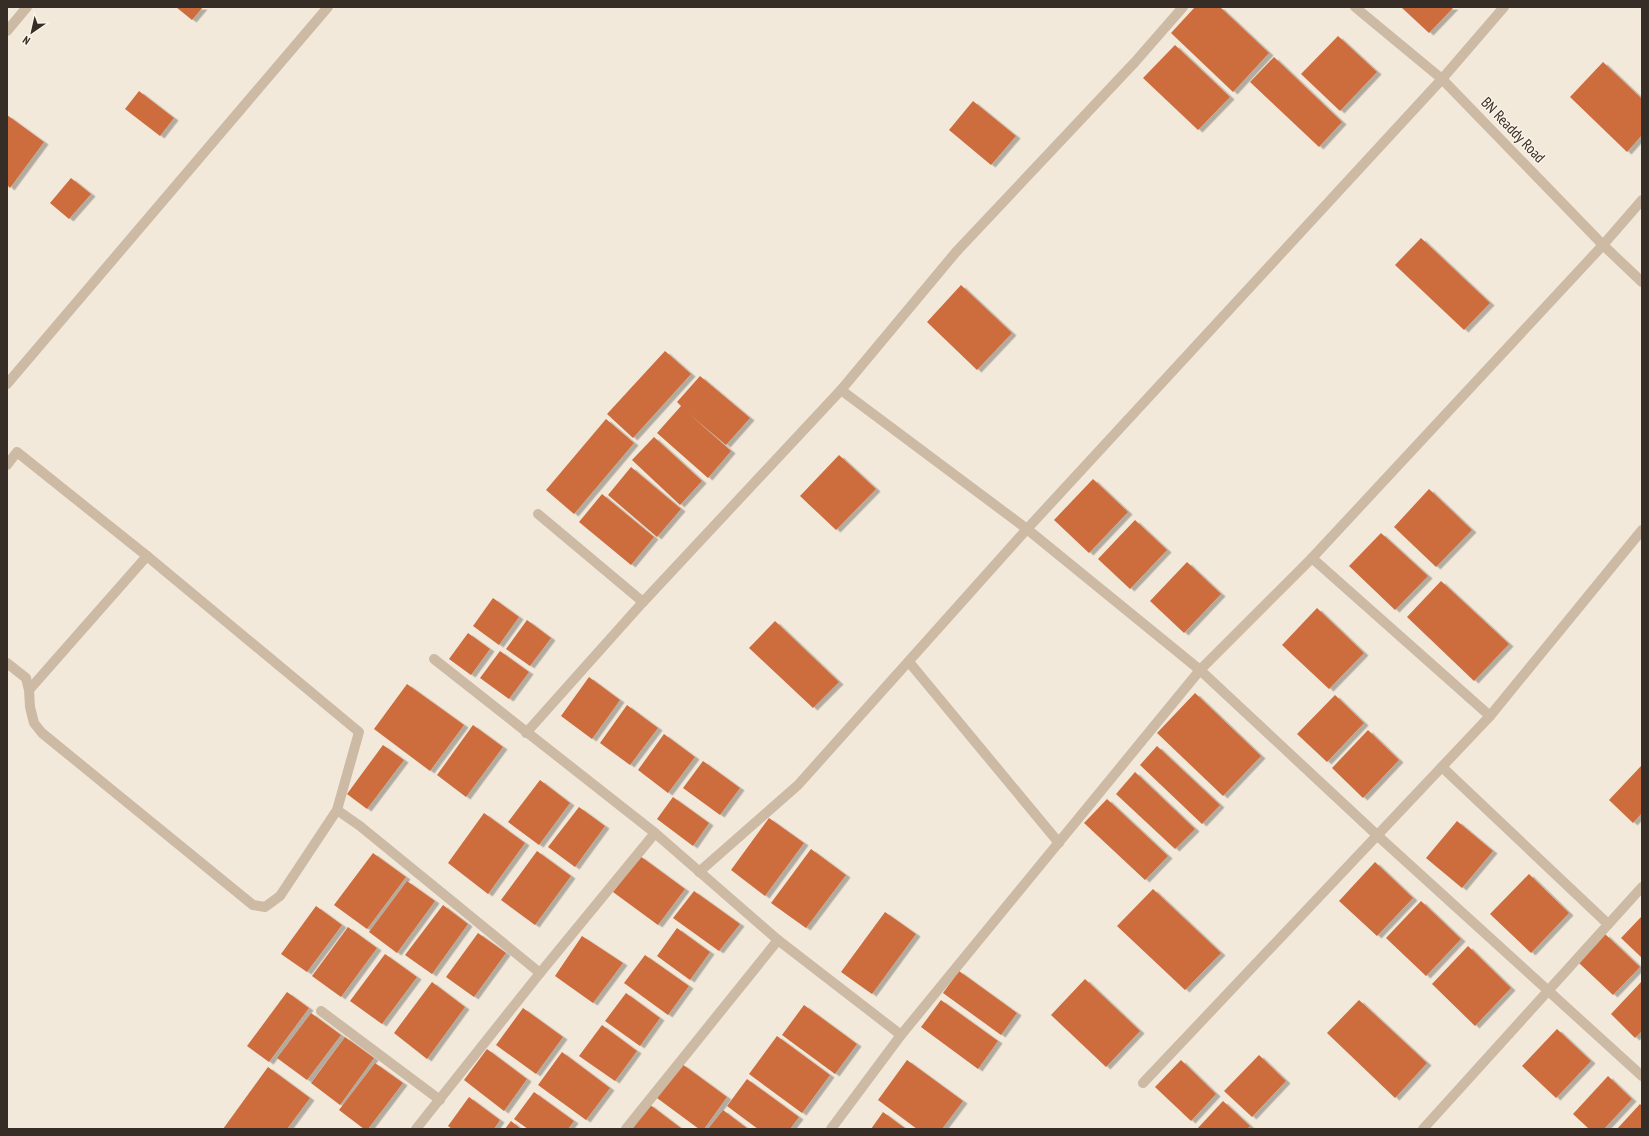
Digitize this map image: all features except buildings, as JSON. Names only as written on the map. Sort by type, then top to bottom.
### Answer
[{"type":"street","points":[[7,31],[27,7]]},
{"type":"street","points":[[7,384],[328,7]]},
{"type":"street","points":[[526,733],[643,602],[841,390],[956,252],[1135,62],[1183,7]]},
{"type":"street","name":"BN Readdy Road","points":[[1355,7],[1442,79],[1602,245],[1642,282]]},
{"type":"street","points":[[699,872],[798,785],[1027,530],[1442,79],[1504,7]]},
{"type":"street","points":[[831,1129],[901,1035],[1200,670],[1312,558],[1642,200]]},
{"type":"street","points":[[841,390],[1027,530],[1200,670],[1378,836],[1642,1076]]},
{"type":"street","points":[[7,465],[17,452],[147,556],[360,732],[337,810],[280,896],[265,907],[253,905],[42,733],[34,723],[26,678],[7,663]]},
{"type":"street","points":[[538,514],[643,602]]},
{"type":"street","points":[[1143,1083],[1490,716],[1642,530]]},
{"type":"street","points":[[29,690],[147,556]]},
{"type":"street","points":[[1312,558],[1490,716]]},
{"type":"street","points":[[434,659],[654,833],[778,940],[901,1035]]},
{"type":"street","points":[[909,662],[1059,843]]},
{"type":"street","points":[[1442,767],[1608,924]]},
{"type":"street","points":[[337,810],[360,826],[540,973]]},
{"type":"street","points":[[416,1129],[654,833]]},
{"type":"street","points":[[1423,1129],[1642,887]]},
{"type":"street","points":[[626,1129],[778,940]]},
{"type":"street","points":[[321,1011],[440,1100]]}]
